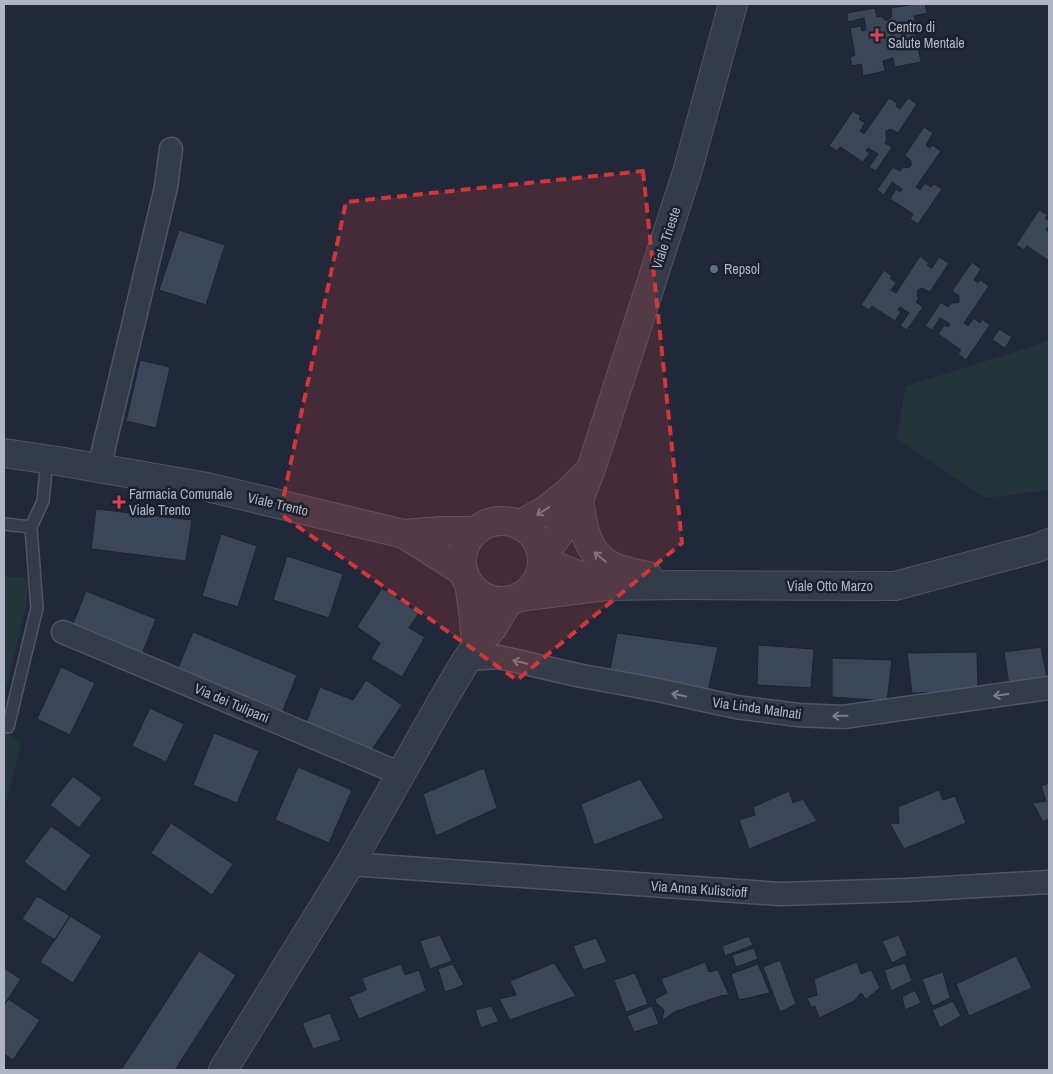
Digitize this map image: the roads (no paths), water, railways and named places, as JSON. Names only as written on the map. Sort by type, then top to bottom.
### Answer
[{"type":"street","name":"Viale Trieste","points":[[542,559],[564,527],[579,500],[591,469],[688,169],[733,4]]},
{"type":"street","points":[[99,468],[166,187],[171,149]]},
{"type":"street","name":"Viale Trento","points":[[4,453],[207,487],[404,534],[476,531]]},
{"type":"street","name":"Viale Trieste","points":[[519,525],[546,510],[566,494],[591,469]]},
{"type":"street","points":[[579,500],[584,531],[594,552],[610,566],[678,585]]},
{"type":"street","points":[[466,577],[476,591],[486,597],[497,600],[514,598],[529,591],[536,582],[542,559],[538,544],[530,532],[508,521],[496,521],[485,524],[470,537],[464,550],[462,564],[474,618],[471,653]]},
{"type":"street","name":"Viale Trento","points":[[404,534],[466,577]]},
{"type":"street","name":"Viale Otto Marzo","points":[[514,598],[605,586],[895,586],[1049,543]]},
{"type":"street","name":"Viale Otto Marzo","points":[[542,559],[572,574],[605,586]]},
{"type":"street","points":[[224,1070],[350,864],[471,653],[514,598]]},
{"type":"street","name":"Via dei Tulipani","points":[[63,632],[401,774]]},
{"type":"street","name":"Via Linda Malnati","points":[[471,653],[736,707],[798,715],[843,717],[1049,688]]},
{"type":"street","name":"Via Anna Kuliscioff","points":[[350,864],[780,894],[907,890],[1049,882]]},
{"type":"lane","points":[[8,727],[37,608],[31,527],[44,502],[47,459]]},
{"type":"lane","points":[[4,524],[31,527]]},
{"type":"place","name":"Centro di Salute Mentale","points":[[877,35]]},
{"type":"place","name":"Repsol","points":[[714,269]]},
{"type":"place","name":"Farmacia Comunale Viale Trento","points":[[119,502]]}]
